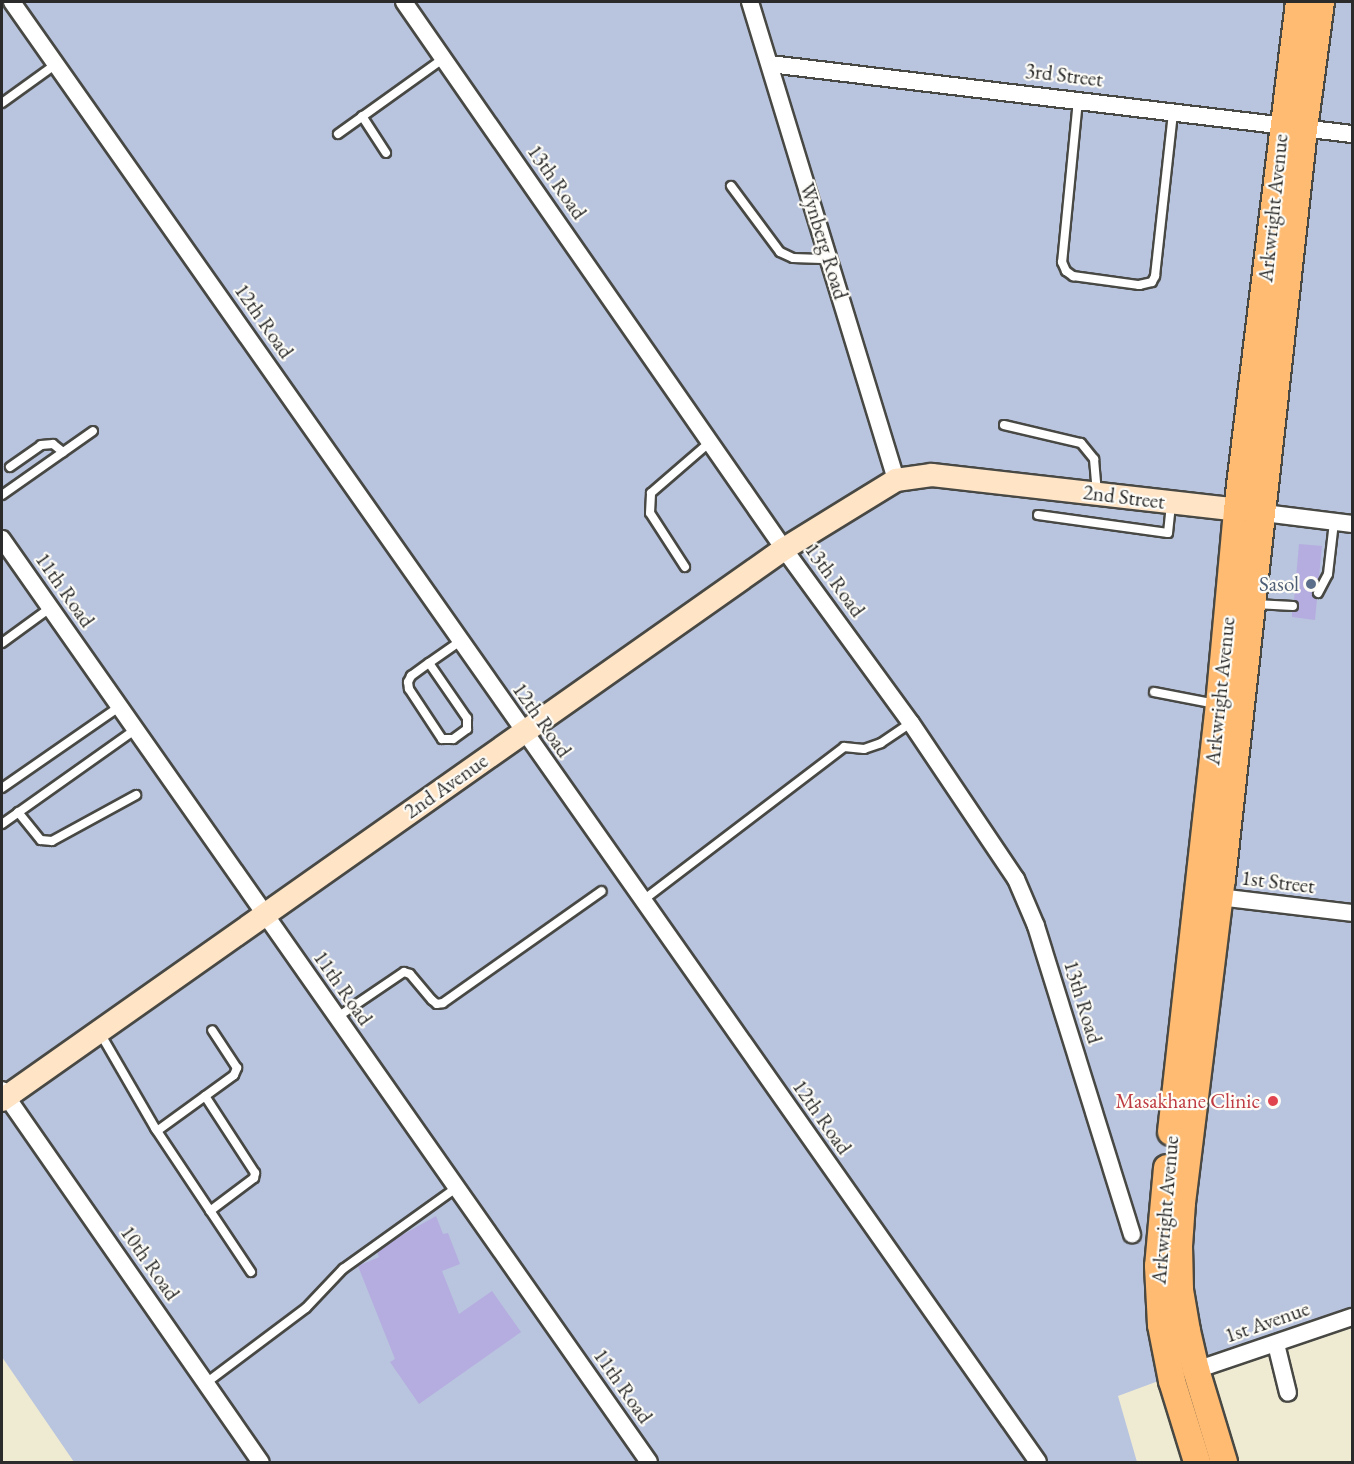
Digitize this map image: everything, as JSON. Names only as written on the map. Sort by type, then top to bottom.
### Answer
[{"type":"main road","name":"Arkwright Avenue","points":[[1197,1462],[1172,1381],[1161,1325],[1158,1266],[1264,513],[1293,128],[1299,2]]},
{"type":"main road","name":"Arkwright Avenue","points":[[1196,1370],[1180,1290],[1179,1246],[1209,896],[1219,705],[1237,510],[1293,128],[1321,2]]},
{"type":"main road","points":[[1196,1370],[1224,1462]]},
{"type":"street","name":"12th Road","points":[[12,2],[1038,1462]]},
{"type":"street","name":"13th Road","points":[[407,2],[784,549],[911,723],[1016,879],[1028,902],[1132,1234]]},
{"type":"street","name":"Wynberg Road","points":[[750,2],[896,480]]},
{"type":"street","name":"3rd Street","points":[[770,64],[1353,134]]},
{"type":"street","name":"2nd Street","points":[[896,480],[932,475],[1353,524]]},
{"type":"street","name":"2nd Avenue","points":[[3,1096],[784,549],[896,480]]},
{"type":"street","name":"11th Road","points":[[2,539],[649,1462]]},
{"type":"street","name":"1st Street","points":[[1209,896],[1353,913]]},
{"type":"street","name":"10th Road","points":[[3,1096],[261,1462]]},
{"type":"street","name":"1st Avenue","points":[[1196,1370],[1353,1317]]},
{"type":"street","points":[[1276,1344],[1288,1393]]},
{"type":"lane","points":[[338,134],[444,58]]},
{"type":"lane","points":[[2,103],[56,64]]},
{"type":"lane","points":[[1078,100],[1062,262],[1066,271],[1073,276],[1139,285],[1152,282],[1155,276],[1173,112]]},
{"type":"lane","points":[[362,116],[386,153]]},
{"type":"lane","points":[[731,186],[780,252],[793,258],[830,260]]},
{"type":"lane","points":[[1004,425],[1081,443],[1094,459],[1097,494]]},
{"type":"lane","points":[[2,495],[93,431]]},
{"type":"lane","points":[[685,567],[650,513],[651,493],[710,442]]},
{"type":"lane","points":[[10,467],[41,445],[53,444],[63,452]]},
{"type":"lane","points":[[1038,515],[1168,533],[1171,503]]},
{"type":"lane","points":[[1318,593],[1328,574],[1334,522]]},
{"type":"lane","points":[[1253,604],[1293,606]]},
{"type":"lane","points":[[2,643],[50,608]]},
{"type":"lane","points":[[429,663],[469,723],[467,729],[448,740],[442,739],[410,689],[408,682],[411,676],[429,663],[460,641]]},
{"type":"lane","points":[[1154,692],[1219,705]]},
{"type":"lane","points":[[2,788],[119,707]]},
{"type":"lane","points":[[642,901],[844,747],[864,749],[880,744],[911,723]]},
{"type":"lane","points":[[2,824],[135,730]]},
{"type":"lane","points":[[18,812],[41,840],[52,841],[136,795]]},
{"type":"lane","points":[[336,1018],[404,972],[410,974],[432,1000],[437,1004],[443,1004],[602,891]]},
{"type":"lane","points":[[98,1030],[157,1131],[251,1272]]},
{"type":"lane","points":[[157,1131],[234,1076],[237,1068],[212,1030]]},
{"type":"lane","points":[[205,1096],[255,1173],[254,1178],[210,1211]]},
{"type":"lane","points":[[206,1383],[296,1317],[344,1269],[456,1188]]},
{"type":"shaded area","points":[[2,2],[1352,2],[1352,1309],[1118,1396],[1137,1462],[74,1462],[2,1357]]},
{"type":"building","points":[[1299,544],[1322,546],[1319,577],[1312,593],[1317,599],[1315,620],[1292,617],[1292,612],[1299,607],[1294,600]]},
{"type":"building","points":[[436,1216],[443,1234],[448,1233],[460,1264],[442,1271],[459,1314],[492,1291],[521,1332],[419,1404],[390,1362],[395,1359],[358,1266],[379,1257],[377,1252]]},
{"type":"place","name":"Sasol","points":[[1311,584]]},
{"type":"place","name":"Masakhane Clinic","points":[[1273,1101]]}]
